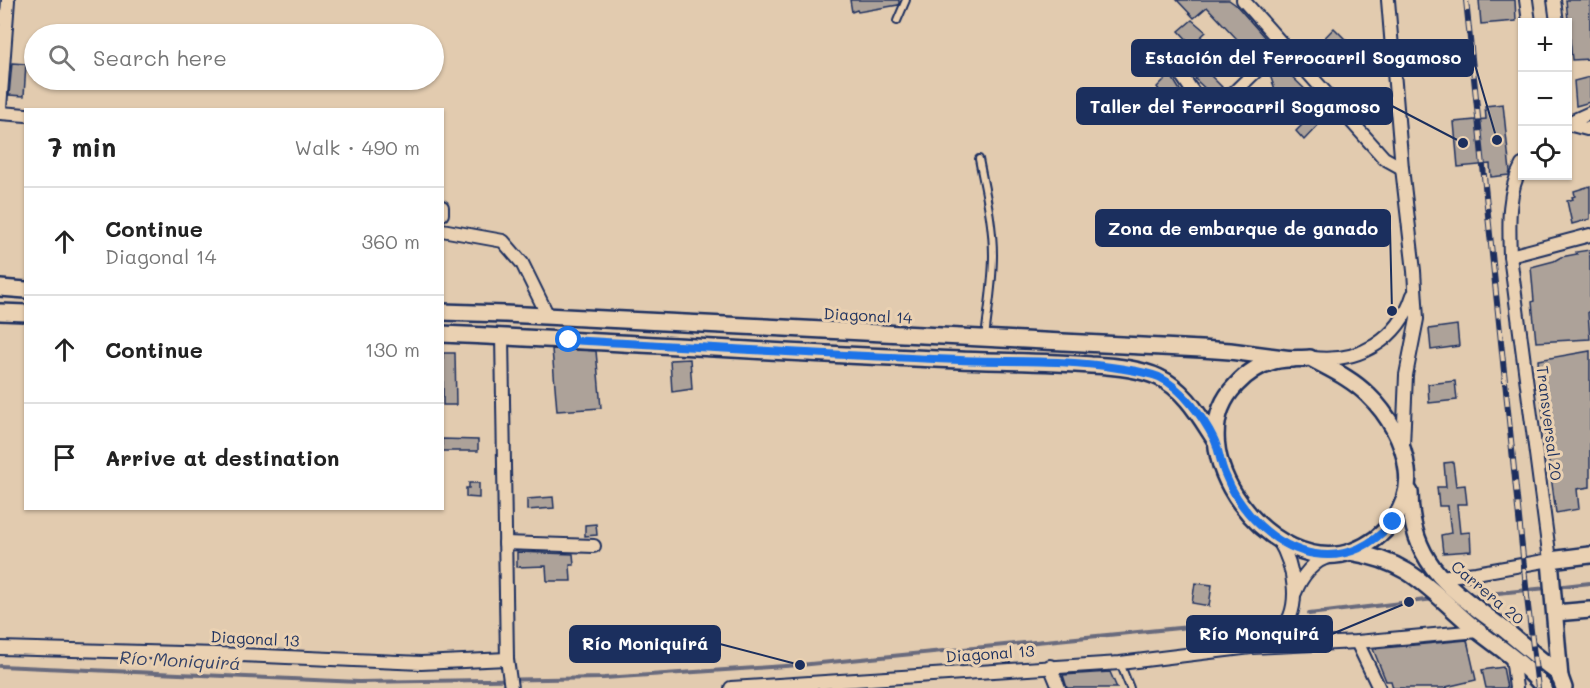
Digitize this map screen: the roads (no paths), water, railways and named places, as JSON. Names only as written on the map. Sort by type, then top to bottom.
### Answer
[{"type":"street","points":[[0,108],[8,0]]},
{"type":"street","points":[[1243,0],[1384,158],[1402,168]]},
{"type":"street","points":[[1388,0],[1417,319],[1406,375],[1403,452]]},
{"type":"street","points":[[1526,0],[1528,18]]},
{"type":"street","points":[[1554,0],[1556,18]]},
{"type":"street","points":[[1182,76],[1201,102],[1207,107],[1214,108],[1223,104],[1282,45]]},
{"type":"street","points":[[0,113],[24,115]]},
{"type":"street","points":[[1572,122],[1590,113]]},
{"type":"street","points":[[1572,125],[1590,128]]},
{"type":"street","name":"Transversal 20","points":[[1518,174],[1509,220],[1510,256],[1550,564],[1562,683]]},
{"type":"street","points":[[444,230],[503,241],[522,262],[548,316]]},
{"type":"street","points":[[1510,256],[1590,235]]},
{"type":"street","points":[[0,288],[24,290]]},
{"type":"street","points":[[1215,440],[1216,422],[1222,405],[1231,390],[1243,377],[1274,361],[1341,358],[1356,355],[1370,348],[1395,329],[1404,316],[1415,288]]},
{"type":"street","points":[[0,312],[24,313]]},
{"type":"street","name":"Diagonal 14","points":[[444,312],[1210,349],[1292,359]]},
{"type":"street","points":[[444,334],[926,359],[1068,363],[1108,366],[1146,373],[1159,377],[1171,385],[1194,407],[1215,440],[1224,473],[1236,496],[1252,517],[1278,539],[1309,553],[1324,555],[1343,553],[1367,545],[1393,522],[1402,506],[1407,489],[1408,471],[1397,436],[1389,421],[1368,395],[1341,374],[1310,358]]},
{"type":"street","points":[[502,336],[508,664],[511,688]]},
{"type":"street","name":"Carrera 20","points":[[1408,471],[1412,519],[1416,535],[1441,584],[1469,612],[1562,683]]},
{"type":"street","name":"Diagonal 13","points":[[1251,647],[1270,639],[1284,627],[1292,610],[1293,576],[1287,556],[1278,539]]},
{"type":"street","points":[[505,543],[594,546]]},
{"type":"street","name":"Diagonal 13","points":[[1293,600],[1298,587],[1310,570],[1326,557],[1343,553]]},
{"type":"street","name":"Carrera 20","points":[[1343,553],[1373,557],[1415,576],[1441,584]]},
{"type":"street","points":[[1441,584],[1476,573],[1550,564],[1590,555]]},
{"type":"street","points":[[1554,609],[1590,610]]},
{"type":"street","name":"Carrera 20","points":[[1469,612],[1478,631],[1512,657],[1544,688]]},
{"type":"street","name":"Diagonal 13","points":[[731,688],[887,683],[1050,666],[1120,663],[1251,647],[1357,642],[1478,631]]},
{"type":"street","points":[[1357,642],[1379,688]]},
{"type":"street","name":"Diagonal 13","points":[[0,648],[508,664]]},
{"type":"street","points":[[1512,657],[1516,688]]},
{"type":"street","points":[[1050,666],[1059,688]]},
{"type":"lane","points":[[897,21],[906,0]]},
{"type":"lane","points":[[979,159],[991,222],[993,252],[993,273],[985,339]]},
{"type":"lane","points":[[1120,663],[1130,688]]},
{"type":"waterway","points":[[1555,587],[1590,583]]},
{"type":"waterway","points":[[1468,596],[1547,588]]},
{"type":"waterway","points":[[1309,614],[1434,599]]},
{"type":"waterway","name":"Río Moniquirá","points":[[0,666],[359,682],[604,678],[800,665],[1282,618]]},
{"type":"railway","points":[[1466,0],[1538,688]]},
{"type":"place","name":"Estación del Ferrocarril Sogamoso","points":[[1497,140]]},
{"type":"place","name":"Taller del Ferrocarril Sogamoso","points":[[1463,143]]},
{"type":"place","name":"Zona de embarque de ganado","points":[[1392,311]]},
{"type":"place","name":"Río Monquirá","points":[[1409,602]]},
{"type":"place","name":"Río Moniquirá","points":[[800,665]]}]
